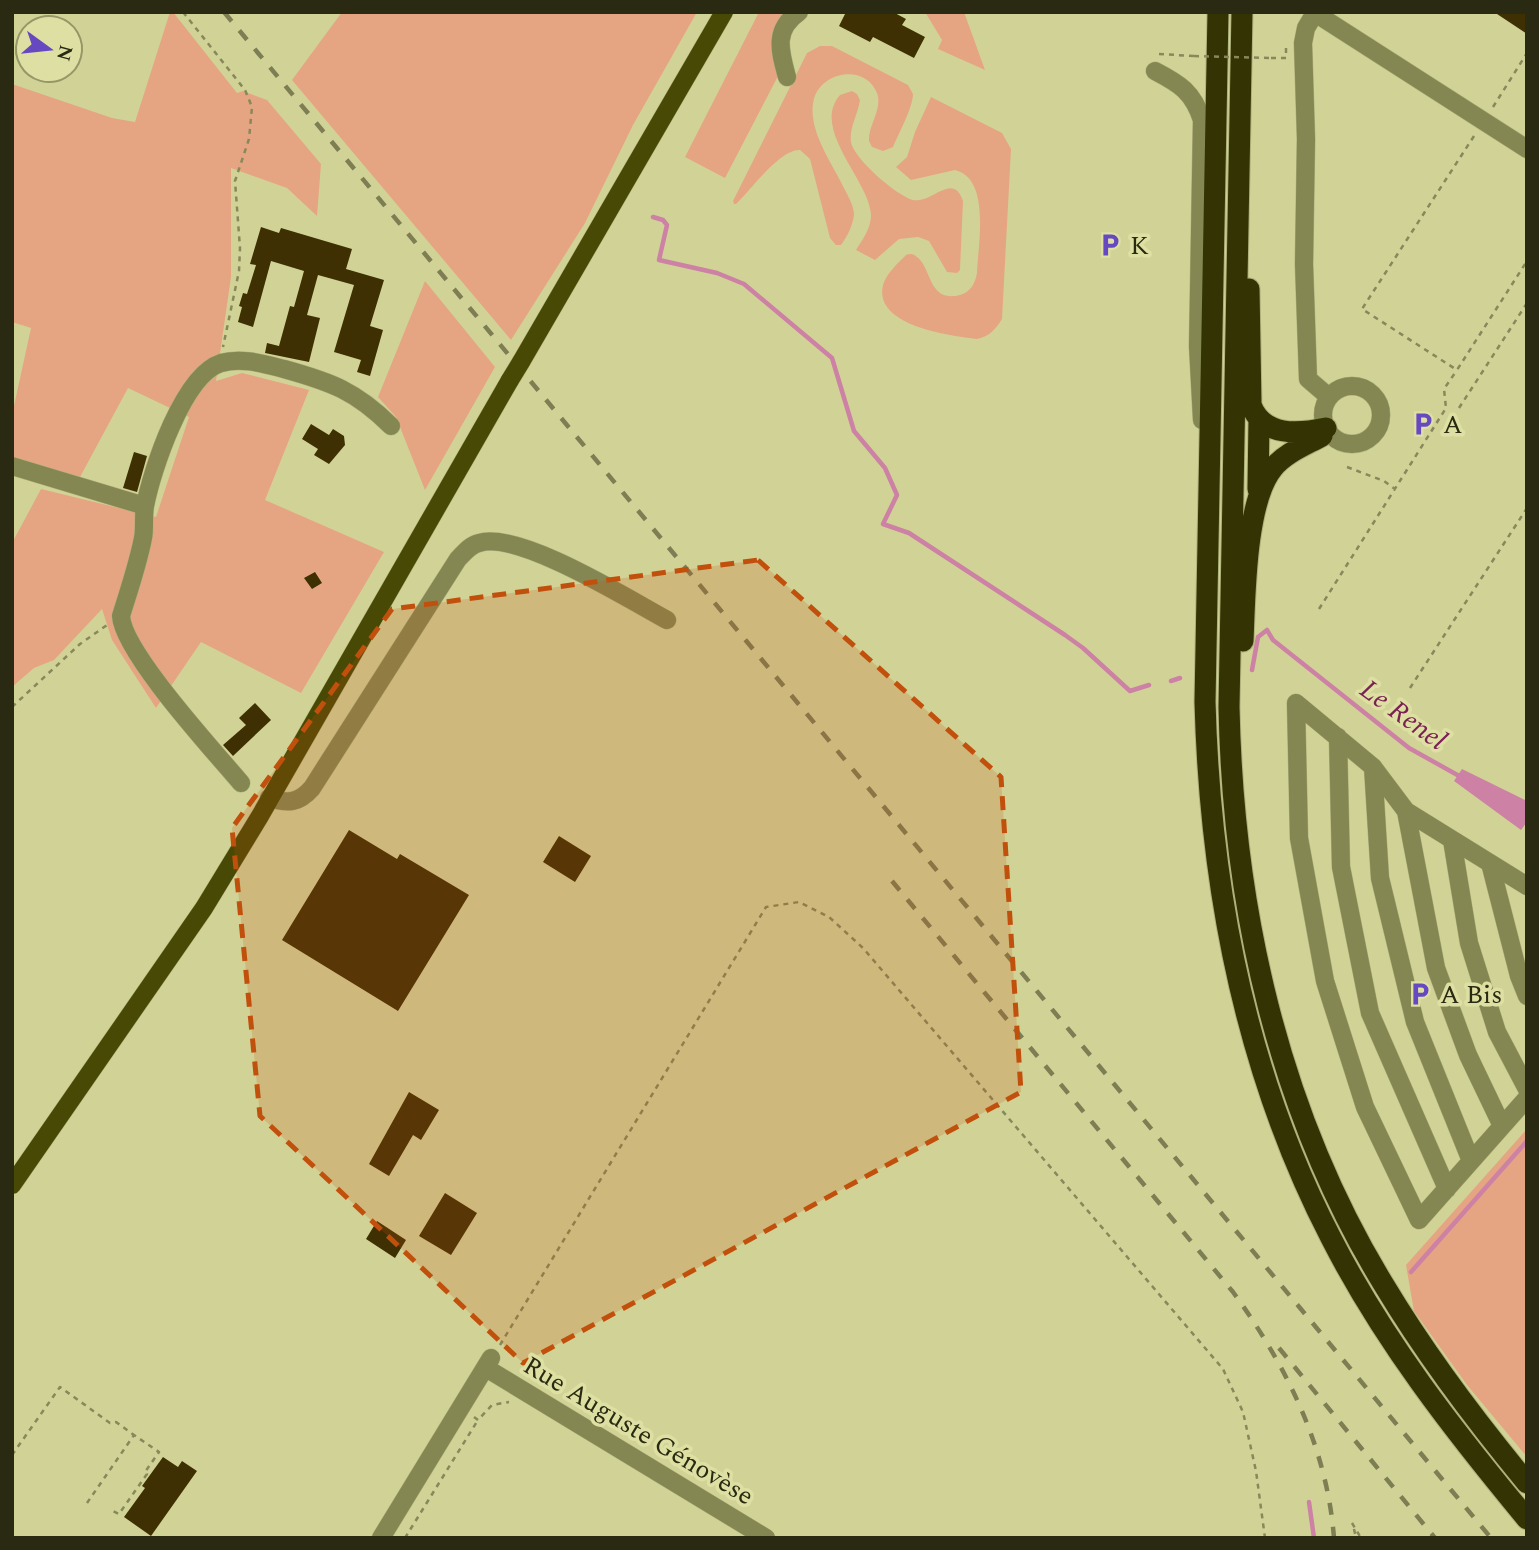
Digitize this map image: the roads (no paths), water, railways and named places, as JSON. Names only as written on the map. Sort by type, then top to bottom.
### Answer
[{"type":"highway","points":[[1218,12],[1205,702],[1214,842],[1237,976],[1275,1109],[1325,1227],[1367,1302],[1438,1410],[1527,1519]]},
{"type":"highway","points":[[1235,829],[1246,568],[1258,502],[1259,420],[1251,405],[1243,12]]},
{"type":"highway","points":[[1243,12],[1229,682],[1230,768],[1235,829],[1246,905],[1273,1024],[1300,1109],[1325,1171],[1382,1283],[1424,1350],[1527,1483]]},
{"type":"highway","points":[[1259,420],[1281,431],[1301,434],[1327,430]]},
{"type":"highway","points":[[1258,502],[1275,465],[1327,430]]},
{"type":"main road","points":[[12,1185],[204,908],[724,12]]},
{"type":"street","points":[[787,77],[779,45],[780,35],[787,22],[799,12]]},
{"type":"street","points":[[1329,397],[1308,379],[1305,309],[1306,139],[1303,43],[1306,28],[1315,13],[1527,149]]},
{"type":"street","points":[[1155,62],[1196,102],[1202,120],[1198,346],[1208,535]]},
{"type":"street","points":[[241,783],[158,683],[128,639],[122,624],[121,616],[143,536],[145,506],[167,421],[200,378],[219,364],[232,361],[254,362],[327,382],[362,400],[391,426]]},
{"type":"street","points":[[1343,387],[1361,387],[1375,397],[1381,412],[1378,428],[1373,435],[1359,443],[1342,442],[1327,430],[1323,412],[1329,397],[1343,387]]},
{"type":"street","points":[[12,466],[145,506]]},
{"type":"street","points":[[269,798],[295,802],[306,796],[458,559],[478,543],[499,541],[583,572],[667,620]]},
{"type":"street","points":[[1527,886],[1406,811],[1373,767],[1296,703],[1299,838],[1325,981],[1365,1107],[1419,1220],[1527,1098]]},
{"type":"street","points":[[1338,737],[1341,867],[1370,1013],[1447,1189]]},
{"type":"street","points":[[1373,767],[1380,878],[1415,1022],[1471,1161]]},
{"type":"street","points":[[1406,811],[1436,968],[1468,1055],[1502,1126]]},
{"type":"street","points":[[1452,840],[1469,943],[1497,1032],[1527,1089]]},
{"type":"street","points":[[1490,863],[1519,976],[1527,996]]},
{"type":"street","name":"Rue Auguste Génovèse","points":[[381,1538],[489,1363],[766,1538]]},
{"type":"waterway","points":[[653,217],[663,220],[667,225],[659,260],[717,273],[744,284],[832,358],[854,431],[885,468],[897,495],[883,524],[909,533],[1065,635],[1130,691],[1149,685]]},
{"type":"waterway","name":"Le Renel","points":[[1252,670],[1258,637],[1267,630],[1273,640],[1409,748],[1461,777]]},
{"type":"waterway","points":[[1171,681],[1180,678]]},
{"type":"waterway","points":[[1411,1272],[1527,1141]]},
{"type":"waterway","points":[[1309,1502],[1314,1538]]},
{"type":"railway","points":[[224,12],[1491,1538]]},
{"type":"railway","points":[[892,881],[1233,1292],[1252,1320],[1286,1378],[1313,1439],[1323,1471],[1334,1538]]},
{"type":"railway","points":[[1279,1348],[1435,1538]]},
{"type":"place","name":"K","points":[[1110,245]]},
{"type":"place","name":"A","points":[[1423,424]]},
{"type":"place","name":"A Bis","points":[[1420,994]]}]
